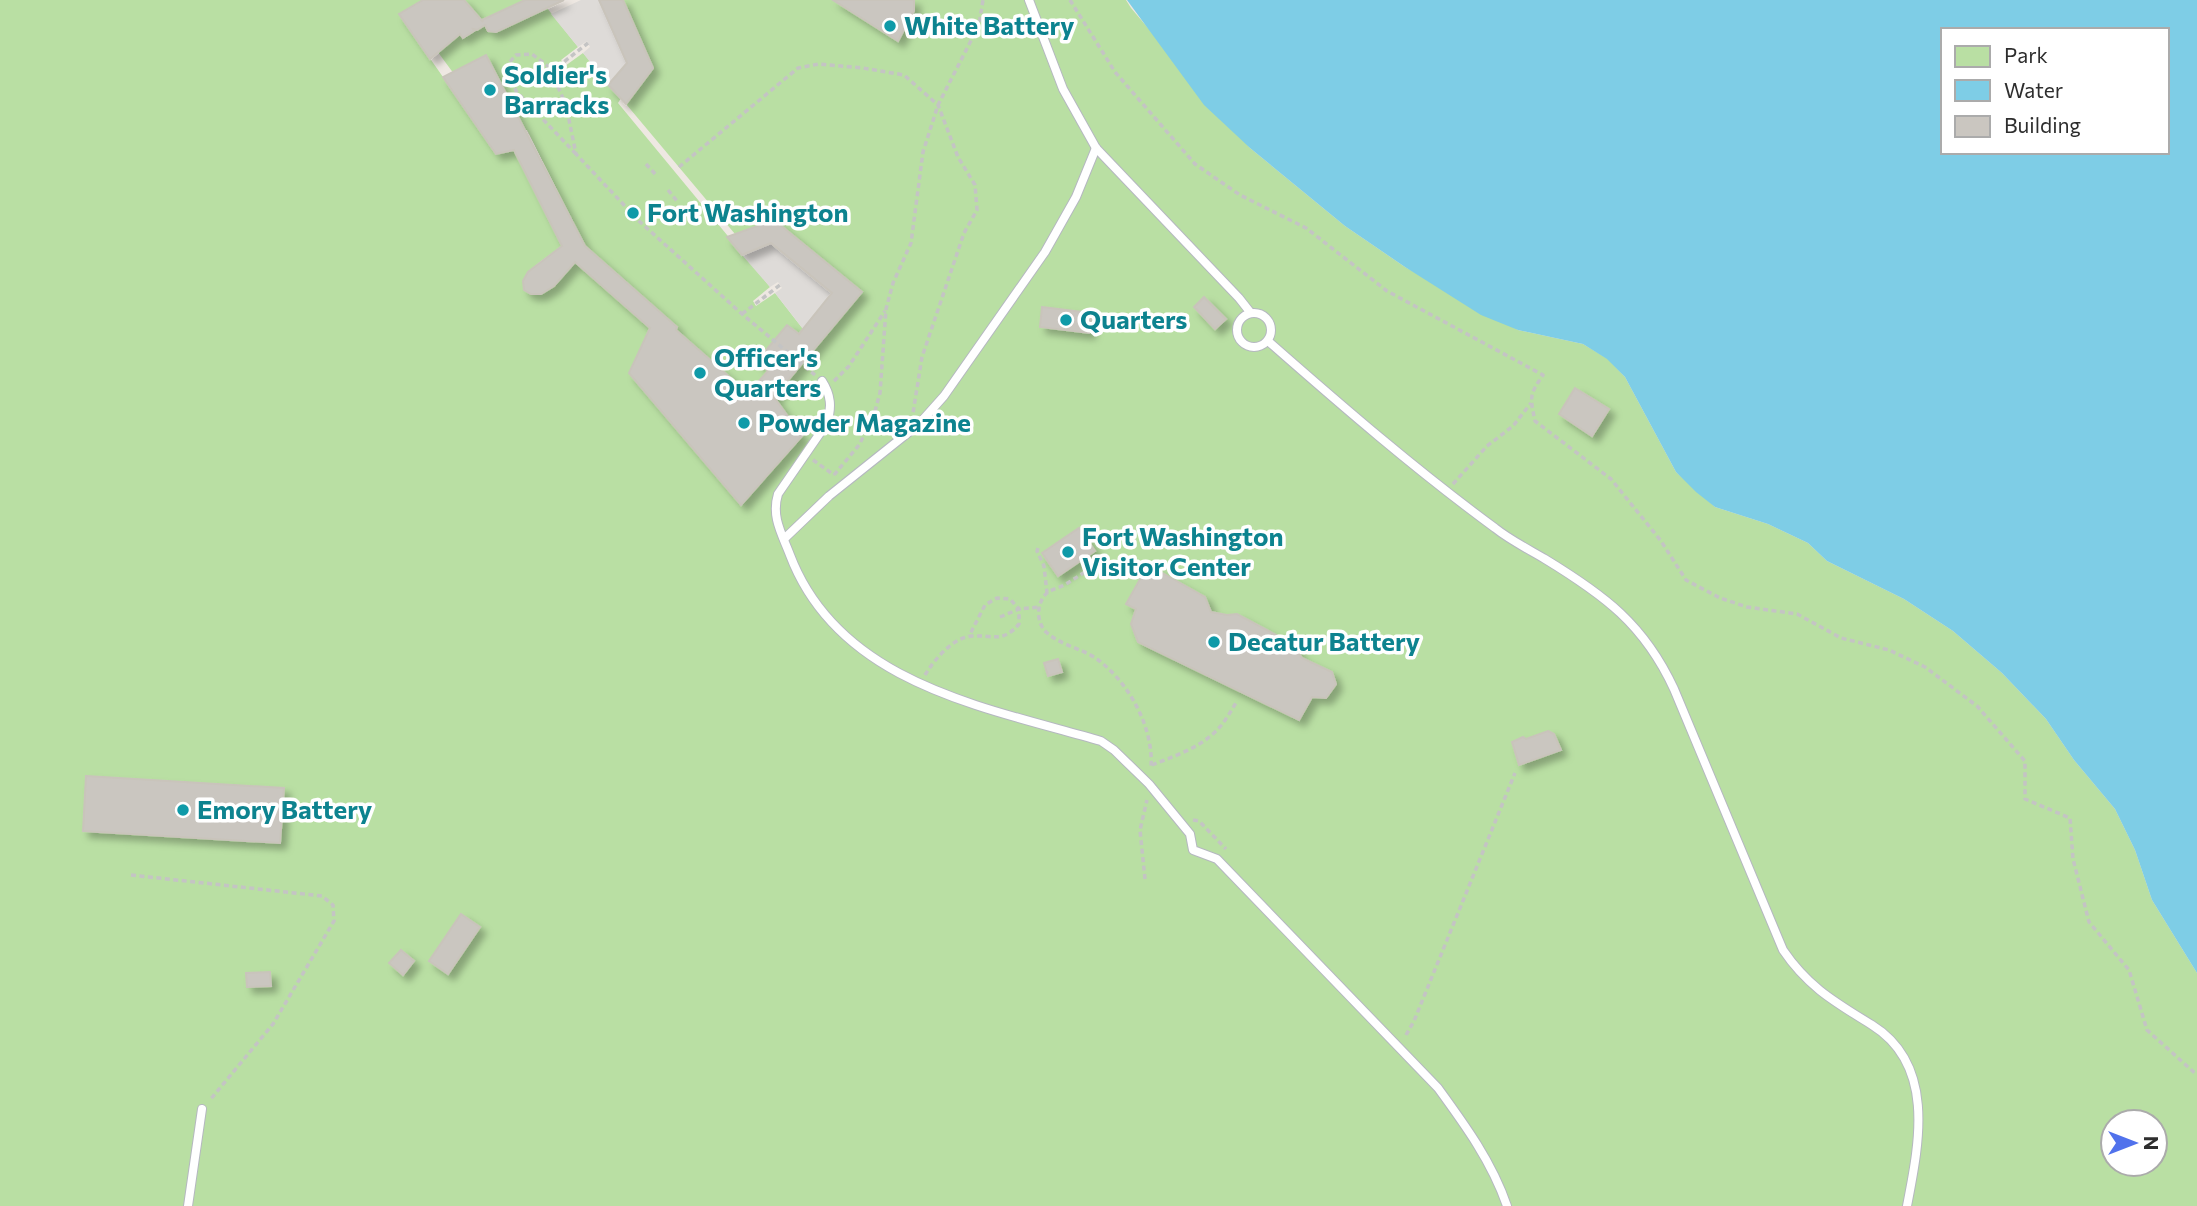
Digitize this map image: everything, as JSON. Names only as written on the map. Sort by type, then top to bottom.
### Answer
[{"type":"lane","points":[[1030,0],[1063,89],[1096,148],[1250,312]]},
{"type":"lane","points":[[784,539],[829,496],[910,431],[944,396],[1045,252],[1076,197],[1096,148]]},
{"type":"lane","points":[[1250,312],[1261,313],[1270,320],[1272,331],[1268,341],[1259,347],[1248,346],[1239,339],[1236,328],[1241,318],[1250,312]]},
{"type":"lane","points":[[1268,341],[1382,441],[1496,530],[1583,583],[1614,606],[1643,636],[1674,689],[1783,950],[1824,996],[1883,1034],[1910,1071],[1916,1089],[1920,1125],[1907,1206]]},
{"type":"lane","points":[[824,385],[831,411],[827,423],[778,495],[775,506],[776,519],[802,582],[829,619],[847,637],[899,675],[977,706],[1101,741],[1114,750],[1149,784],[1190,834],[1193,850],[1217,859],[1438,1088],[1491,1168],[1507,1206]]},
{"type":"lane","points":[[188,1206],[202,1109]]},
{"type":"path","points":[[826,483],[859,445],[873,418],[880,393],[886,309],[893,283],[911,243],[923,152],[938,105],[979,25],[983,0]]},
{"type":"path","points":[[1070,0],[1115,72],[1195,164],[1240,195],[1306,228],[1387,291],[1543,375],[1532,392],[1531,403],[1535,421],[1611,479],[1661,541],[1686,580],[1720,598],[1747,607],[1797,614],[1841,638],[1889,650],[1925,667],[1978,706],[2025,761],[2025,799],[2070,818],[2073,859],[2089,922],[2129,971],[2147,1030],[2197,1074]]},
{"type":"path","points":[[551,72],[588,43]]},
{"type":"path","points":[[576,154],[566,105],[549,67],[532,54],[516,55],[507,65],[516,91],[639,221],[742,314],[803,363]]},
{"type":"path","points":[[679,167],[797,68],[819,64],[904,75],[938,105],[958,157],[975,185],[977,210],[964,233],[922,357],[910,431]]},
{"type":"path","points":[[646,163],[656,175]]},
{"type":"path","points":[[668,190],[677,201]]},
{"type":"path","points":[[742,314],[780,285]]},
{"type":"path","points":[[824,385],[849,366],[886,309]]},
{"type":"path","points":[[1447,491],[1488,446],[1513,426],[1531,403]]},
{"type":"path","points":[[806,455],[834,475]]},
{"type":"path","points":[[1038,548],[1044,566],[1047,593],[1040,607],[1040,624],[1046,632],[1096,659],[1122,684],[1139,711],[1150,746],[1152,765],[1140,830],[1145,879]]},
{"type":"path","points":[[1047,593],[1085,572]]},
{"type":"path","points":[[920,683],[939,654],[969,636],[985,605],[997,598],[1010,600],[1019,610],[1019,624],[1010,635],[997,638],[969,636]]},
{"type":"path","points":[[1000,617],[1019,610],[1040,607]]},
{"type":"path","points":[[1152,765],[1185,752],[1208,738],[1222,724],[1237,701]]},
{"type":"path","points":[[1406,1035],[1515,774]]},
{"type":"path","points":[[131,875],[322,896],[333,905],[334,921],[273,1024],[202,1109]]},
{"type":"green space","points":[[0,0],[423,0],[399,14],[496,153],[515,150],[562,246],[531,270],[524,283],[524,290],[539,293],[546,290],[559,281],[575,262],[650,328],[629,373],[741,505],[802,437],[774,397],[862,292],[774,220],[735,234],[626,104],[653,68],[623,0],[1126,0],[1250,148],[1345,226],[1405,267],[1518,330],[1583,344],[1608,359],[1625,377],[1676,472],[1715,507],[1768,524],[1808,543],[1827,561],[1904,599],[1953,631],[2002,673],[2046,719],[2074,760],[2115,809],[2135,850],[2152,900],[2197,973],[2197,1206],[0,1206]]},
{"type":"green space","points":[[464,0],[525,0],[482,20]]},
{"type":"green space","points":[[547,8],[578,47],[561,60],[565,66],[583,53],[621,98],[618,103],[770,287],[753,301],[756,306],[775,293],[803,329],[799,334],[787,325],[757,361],[768,371],[746,396],[667,350],[677,327],[585,246],[527,130],[498,134],[421,29],[444,15],[464,38],[485,25],[488,31]]},
{"type":"shaded area","points":[[581,0],[599,0],[627,63],[608,85],[583,53],[590,47],[587,41],[578,47],[551,14]]},
{"type":"shaded area","points":[[771,243],[832,293],[803,329],[775,293],[782,288],[778,282],[770,287],[742,255]]},
{"type":"water","points":[[1127,0],[2197,0],[2197,973],[2152,900],[2135,850],[2115,809],[2074,760],[2046,719],[2002,673],[1953,631],[1904,599],[1827,561],[1808,543],[1768,524],[1715,507],[1696,492],[1676,472],[1625,377],[1607,359],[1583,344],[1518,330],[1481,315],[1345,226],[1250,148],[1204,105]]},
{"type":"building","points":[[423,0],[464,0],[483,22],[482,20],[525,0],[564,0],[496,32],[488,31],[485,25],[477,30],[473,29],[474,31],[463,38],[460,34],[430,59],[399,14]]},
{"type":"building","points":[[599,0],[623,0],[653,68],[626,104],[608,85],[627,63]]},
{"type":"building","name":"White Battery","points":[[833,0],[914,0],[914,11],[898,41]]},
{"type":"building","points":[[486,55],[585,246],[748,393],[768,371],[757,361],[787,325],[799,334],[832,293],[771,243],[742,255],[727,237],[774,220],[862,292],[774,397],[802,436],[741,505],[629,373],[650,328],[575,262],[554,286],[541,294],[531,294],[524,290],[523,281],[528,272],[562,246],[514,150],[496,154],[443,77]]},
{"type":"building","points":[[1204,297],[1226,319],[1215,329],[1194,307]]},
{"type":"building","name":"Quarters","points":[[1042,307],[1092,313],[1089,333],[1040,327]]},
{"type":"building","points":[[1575,388],[1609,409],[1592,436],[1559,414]]},
{"type":"building","name":"Fort Washington Visitor Center","points":[[1079,528],[1095,551],[1058,576],[1042,553]]},
{"type":"building","name":"Decatur Battery","points":[[1148,565],[1205,597],[1211,612],[1237,614],[1293,644],[1302,658],[1332,672],[1336,684],[1326,698],[1312,697],[1299,720],[1138,642],[1131,624],[1136,609],[1126,604]]},
{"type":"building","points":[[1058,659],[1062,672],[1048,676],[1044,663]]},
{"type":"building","points":[[1548,731],[1554,734],[1561,750],[1519,765],[1512,742]]},
{"type":"building","name":"Emory Battery","points":[[86,776],[284,788],[280,843],[83,831]]},
{"type":"building","points":[[461,914],[480,927],[448,974],[429,961]]},
{"type":"building","points":[[401,950],[414,961],[403,975],[389,963]]},
{"type":"building","points":[[270,972],[271,986],[247,987],[246,973]]},
{"type":"place","name":"White Battery","points":[[890,26]]},
{"type":"place","name":"Soldier's Barracks","points":[[490,90]]},
{"type":"place","name":"Fort Washington","points":[[633,213]]},
{"type":"place","name":"Quarters","points":[[1066,320]]},
{"type":"place","name":"Officer's Quarters","points":[[700,373]]},
{"type":"place","name":"Powder Magazine","points":[[744,423]]},
{"type":"place","name":"Fort Washington Visitor Center","points":[[1068,552]]},
{"type":"place","name":"Decatur Battery","points":[[1214,642]]},
{"type":"place","name":"Emory Battery","points":[[183,810]]}]
